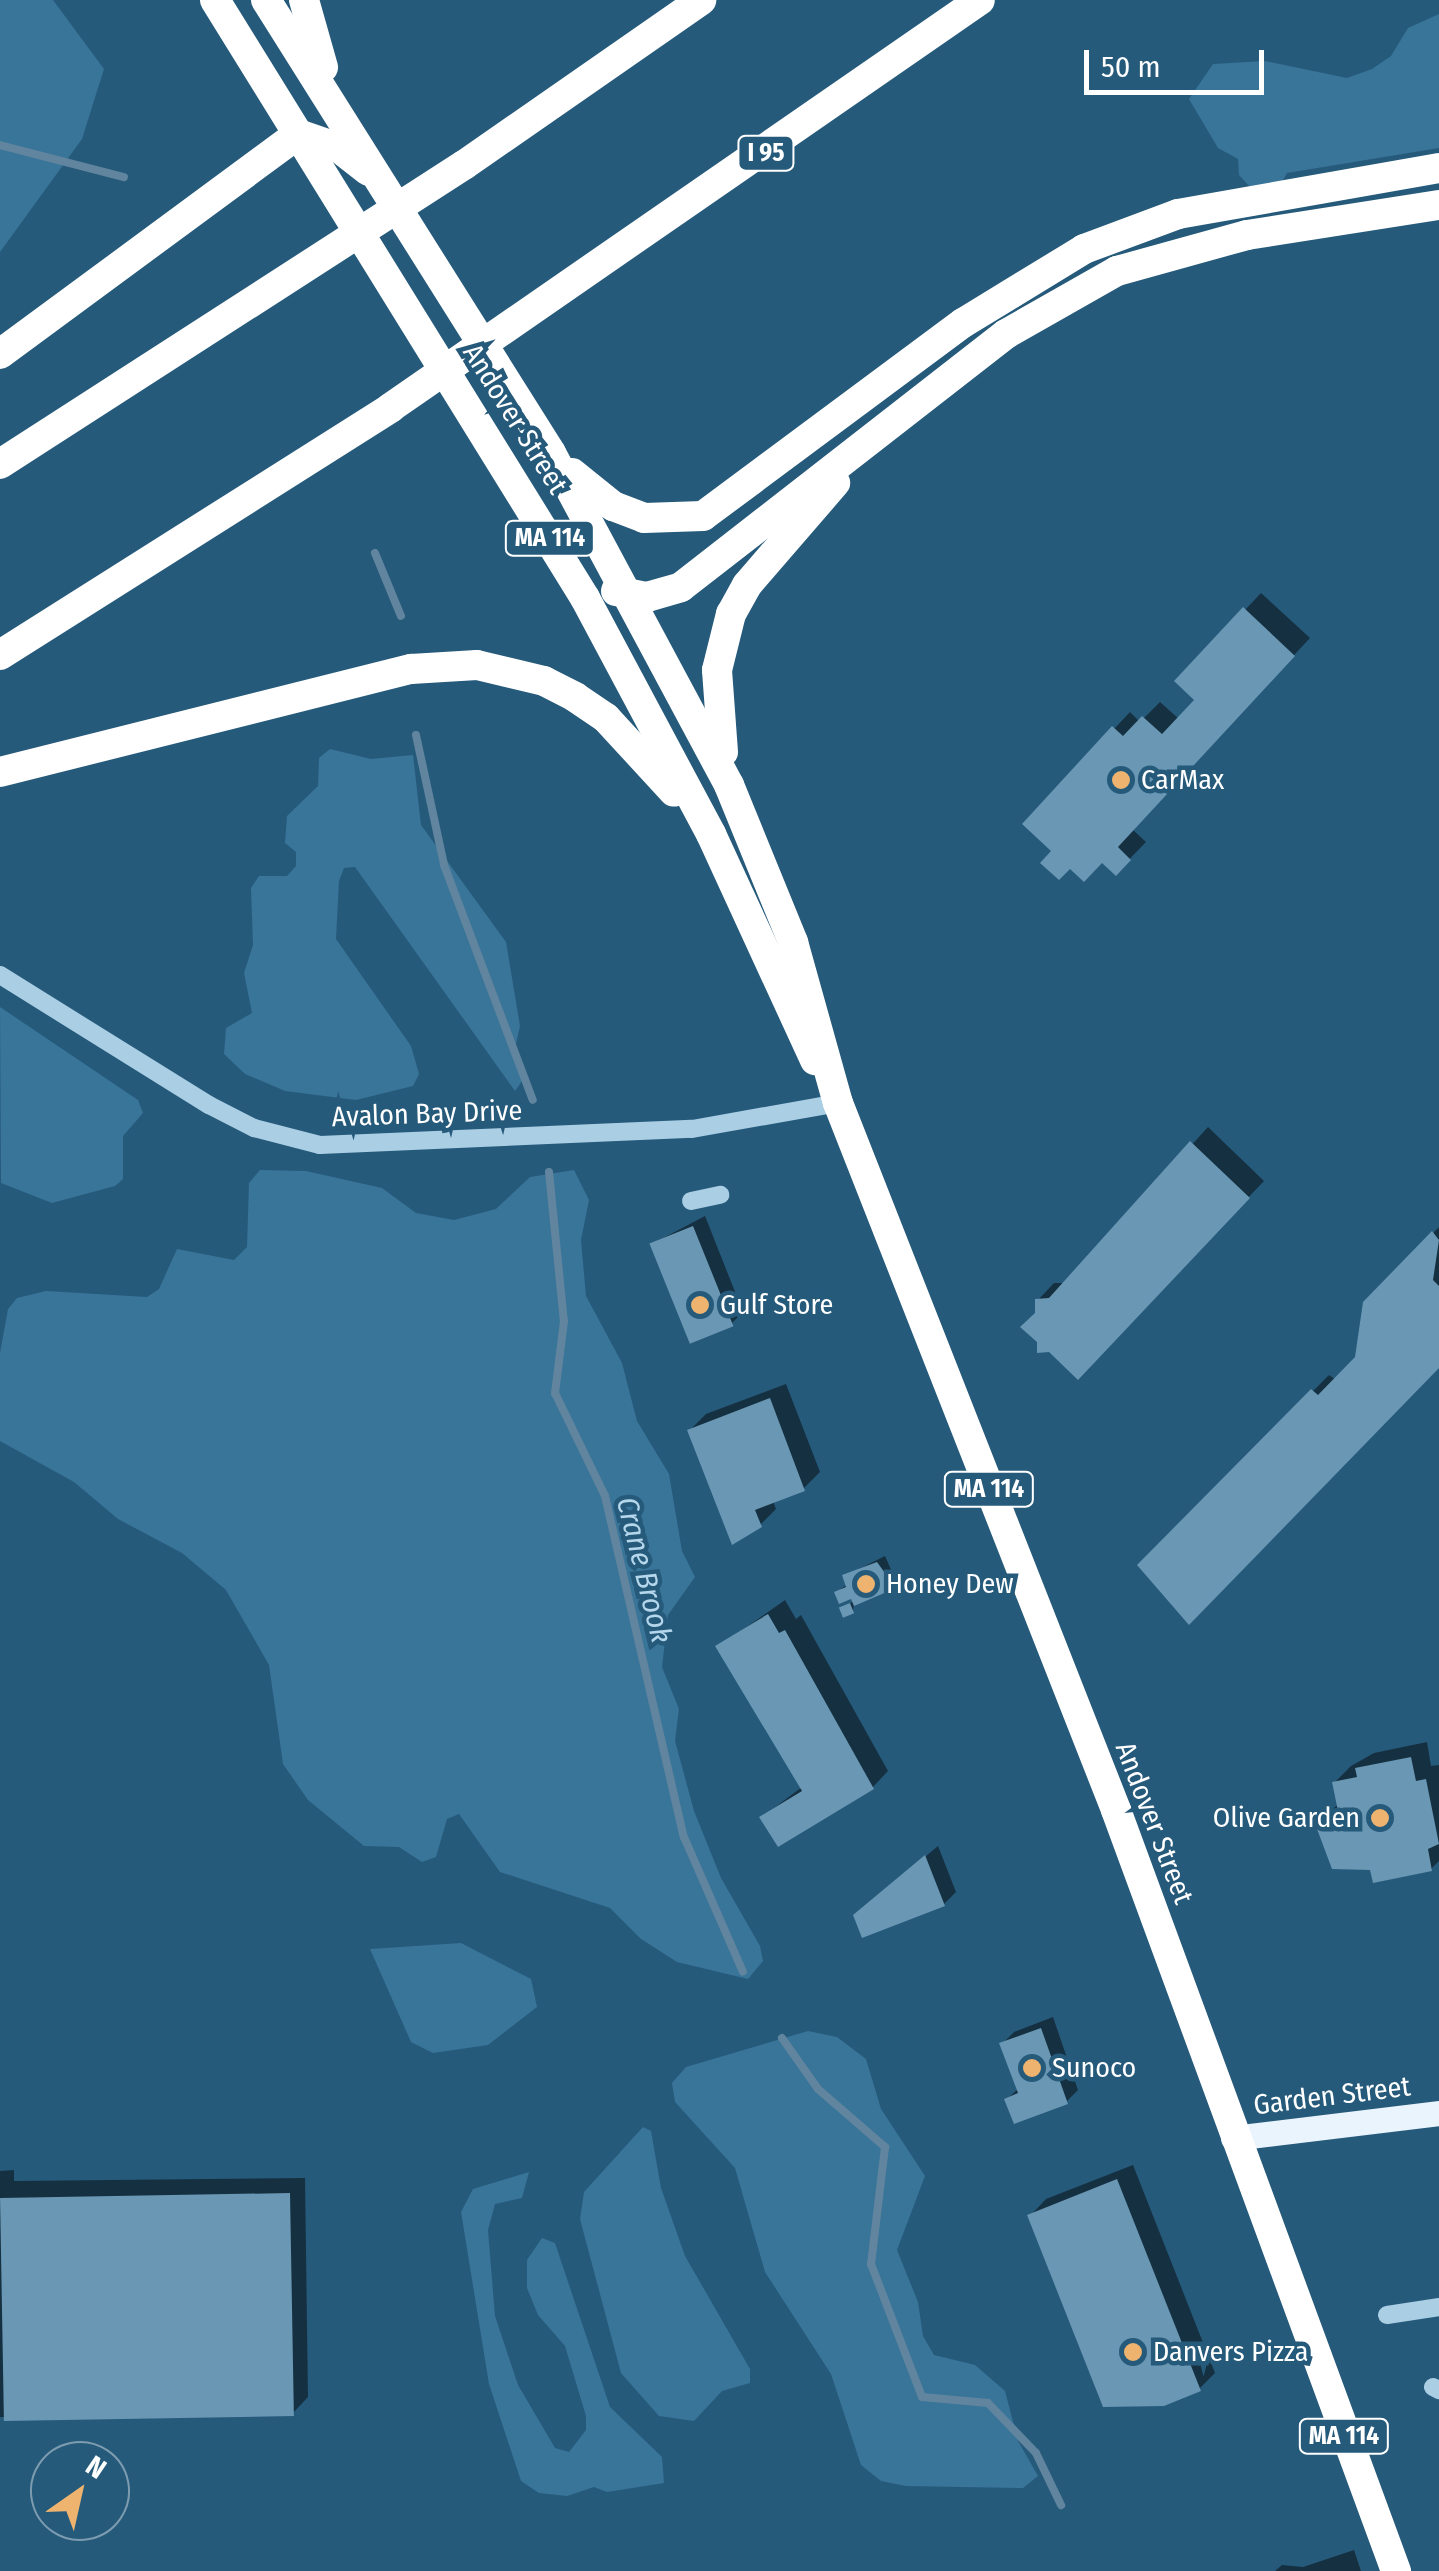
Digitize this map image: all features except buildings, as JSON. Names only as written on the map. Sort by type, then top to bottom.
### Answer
[{"type":"highway","name":"Andover Street","points":[[215,0],[554,544],[711,834],[782,1000],[838,1102]]},
{"type":"highway","name":"Andover Street","points":[[266,0],[551,453],[632,597],[729,785],[793,942],[838,1102],[1116,1810],[1233,2138],[1396,2571]]},
{"type":"highway","points":[[304,0],[347,125]]},
{"type":"highway","points":[[0,464],[300,274],[701,0]]},
{"type":"highway","name":"I 95","points":[[0,656],[390,408],[980,0]]},
{"type":"highway","points":[[0,354],[298,134],[338,148],[389,192]]},
{"type":"highway","points":[[551,453],[613,506],[674,522],[703,516],[962,323],[1084,249],[1178,214],[1439,168]]},
{"type":"highway","points":[[554,544],[608,589],[632,597],[681,587],[1006,334],[1117,272],[1247,235],[1439,205]]},
{"type":"highway","points":[[729,785],[716,701],[732,614],[747,585],[878,437]]},
{"type":"highway","points":[[0,772],[411,669],[477,665],[544,680],[606,718],[711,834]]},
{"type":"main road","name":"Garden Street","points":[[1233,2138],[1439,2113]]},
{"type":"street","name":"Avalon Bay Drive","points":[[0,975],[209,1105],[254,1128],[320,1146],[692,1129],[838,1102]]},
{"type":"street","points":[[691,1200],[720,1195]]},
{"type":"street","points":[[1388,2315],[1439,2308]]},
{"type":"shaded area","points":[[0,0],[53,0],[104,69],[82,139],[0,252]]},
{"type":"shaded area","points":[[1439,14],[1439,148],[1287,173],[1282,182],[1251,188],[1239,175],[1238,159],[1218,148],[1189,99],[1213,64],[1265,61],[1347,78],[1372,69],[1391,56],[1408,28]]},
{"type":"shaded area","points":[[330,749],[371,759],[413,755],[421,825],[506,942],[520,1026],[514,1053],[522,1081],[515,1091],[355,867],[344,868],[339,881],[336,939],[411,1046],[419,1074],[413,1086],[356,1100],[285,1091],[245,1074],[224,1054],[226,1028],[252,1013],[244,973],[253,945],[251,888],[259,876],[287,876],[296,866],[296,852],[285,843],[287,816],[318,786],[319,758]]},
{"type":"shaded area","points":[[0,1007],[138,1100],[143,1113],[123,1136],[123,1179],[115,1186],[52,1203],[1,1183]]},
{"type":"shaded area","points":[[260,1170],[306,1171],[382,1188],[416,1213],[454,1220],[496,1209],[530,1177],[574,1170],[589,1200],[581,1240],[586,1296],[622,1363],[637,1421],[669,1474],[682,1551],[695,1577],[668,1615],[662,1667],[679,1709],[675,1741],[694,1811],[721,1878],[760,1946],[763,1961],[748,1979],[677,1962],[641,1939],[610,1908],[500,1872],[459,1814],[447,1819],[436,1857],[422,1862],[399,1847],[364,1846],[308,1800],[283,1764],[269,1665],[226,1590],[182,1553],[118,1519],[74,1482],[0,1441],[0,1353],[8,1309],[17,1298],[46,1291],[147,1297],[159,1289],[177,1249],[234,1260],[247,1247],[249,1183]]},
{"type":"shaded area","points":[[461,1943],[531,1979],[537,2007],[488,2045],[433,2053],[411,2042],[370,1949]]},
{"type":"shaded area","points":[[808,2031],[837,2037],[866,2059],[881,2109],[925,2176],[897,2250],[918,2302],[923,2336],[934,2355],[975,2365],[1005,2391],[1018,2441],[1038,2476],[1023,2488],[906,2486],[881,2481],[861,2465],[831,2374],[765,2272],[735,2168],[675,2102],[672,2083],[686,2067]]},
{"type":"shaded area","points":[[643,2127],[651,2131],[661,2188],[685,2256],[750,2369],[750,2383],[722,2391],[694,2421],[659,2416],[621,2373],[580,2219],[584,2192]]},
{"type":"shaded area","points":[[529,2172],[522,2198],[495,2204],[488,2230],[495,2316],[518,2385],[555,2448],[569,2452],[586,2430],[586,2416],[565,2346],[538,2315],[527,2288],[527,2260],[542,2238],[555,2243],[610,2407],[662,2457],[664,2483],[607,2492],[594,2487],[567,2496],[539,2493],[521,2481],[489,2384],[461,2212],[473,2189]]},
{"type":"waterway","name":"Crane Brook","points":[[0,145],[124,177]]},
{"type":"waterway","name":"Crane Brook","points":[[375,553],[401,616]]},
{"type":"waterway","name":"Crane Brook","points":[[416,735],[444,865],[533,1100]]},
{"type":"waterway","name":"Crane Brook","points":[[549,1172],[564,1321],[555,1393],[605,1496],[684,1837],[743,1972]]},
{"type":"waterway","name":"Crane Brook","points":[[782,2038],[818,2089],[885,2147],[871,2264],[922,2397],[988,2403],[1036,2453],[1061,2505]]},
{"type":"place","name":"CarMax","points":[[1121,780]]},
{"type":"place","name":"Gulf Store","points":[[700,1305]]},
{"type":"place","name":"Honey Dew","points":[[866,1584]]},
{"type":"place","name":"Olive Garden","points":[[1380,1818]]},
{"type":"place","name":"Sunoco","points":[[1032,2068]]},
{"type":"place","name":"Danvers Pizza","points":[[1133,2352]]}]
